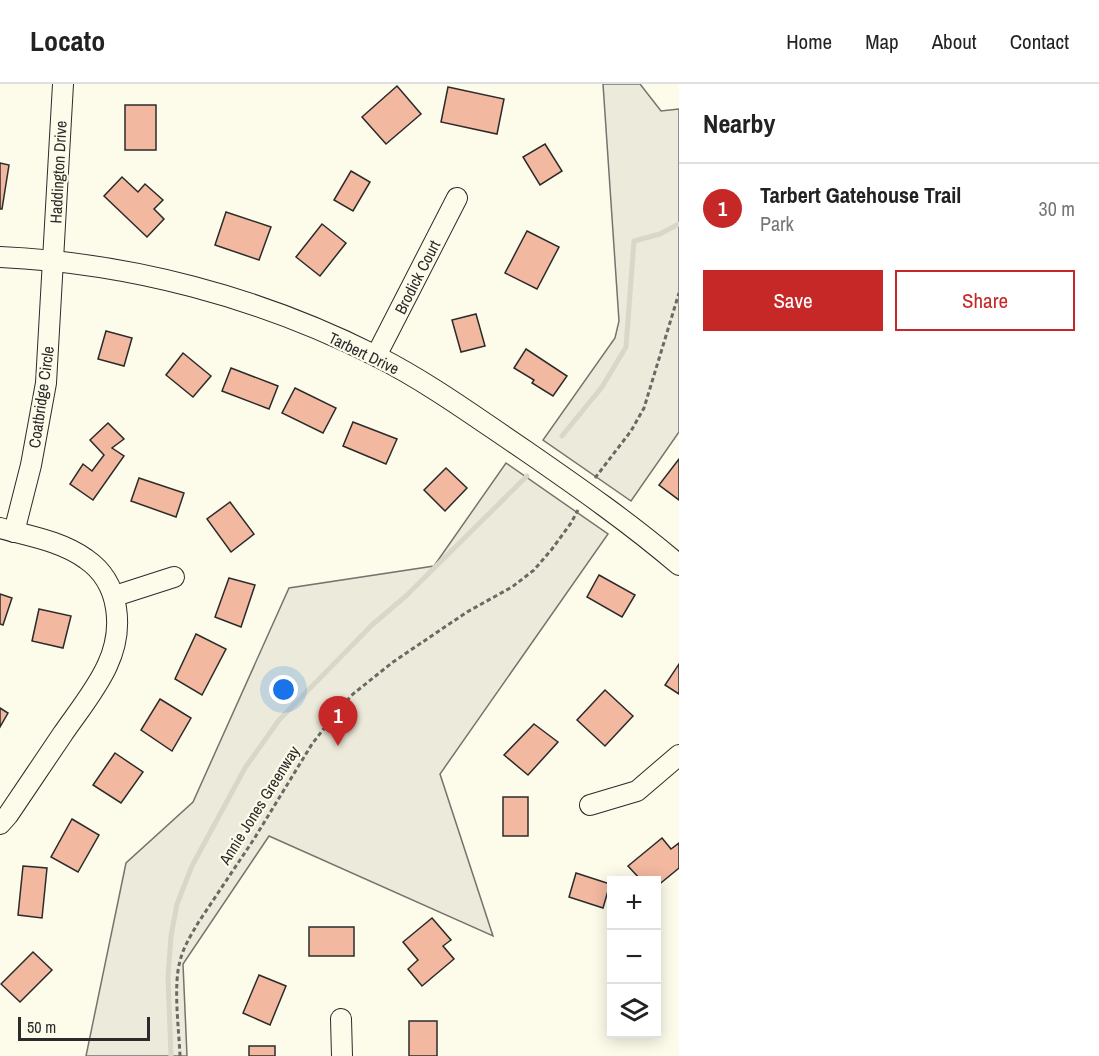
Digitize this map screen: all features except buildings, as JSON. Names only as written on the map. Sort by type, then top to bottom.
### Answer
[{"type":"street","name":"Haddington Drive","points":[[53,259],[63,84]]},
{"type":"street","name":"Brodick Court","points":[[376,356],[457,198]]},
{"type":"street","name":"Tarbert Drive","points":[[0,257],[53,259],[134,272],[226,297],[299,322],[376,356],[479,419],[577,486],[637,529],[679,565]]},
{"type":"street","name":"Coatbridge Circle","points":[[53,259],[46,383],[31,465],[7,530],[66,547],[87,560],[105,577],[115,596]]},
{"type":"street","points":[[0,824],[108,664],[116,630],[115,596],[174,577]]},
{"type":"street","points":[[590,805],[637,791],[679,755]]},
{"type":"street","points":[[341,1019],[342,1056]]},
{"type":"path","points":[[595,477],[631,431],[644,408],[679,293]]},
{"type":"path","name":"Annie Jones Greenway","points":[[180,1056],[177,982],[178,964],[182,953],[198,923],[254,839],[317,736],[353,694],[393,662],[467,612],[512,587],[534,570],[571,523],[579,508]]},
{"type":"shaded area","points":[[603,84],[640,84],[661,111],[679,109],[679,432],[631,501],[543,440],[615,338],[619,321]]},
{"type":"shaded area","points":[[506,463],[608,534],[440,774],[493,936],[269,836],[183,964],[187,1056],[86,1056],[126,863],[193,802],[289,588],[434,566]]},
{"type":"waterway","points":[[562,436],[602,387],[626,347],[634,241],[660,234],[679,224]]},
{"type":"waterway","points":[[171,1056],[168,977],[171,936],[177,904],[192,866],[245,768],[279,720],[372,625],[407,595],[527,476]]},
{"type":"place","name":"Tarbert Gatehouse Trail","points":[[338,746]]}]
